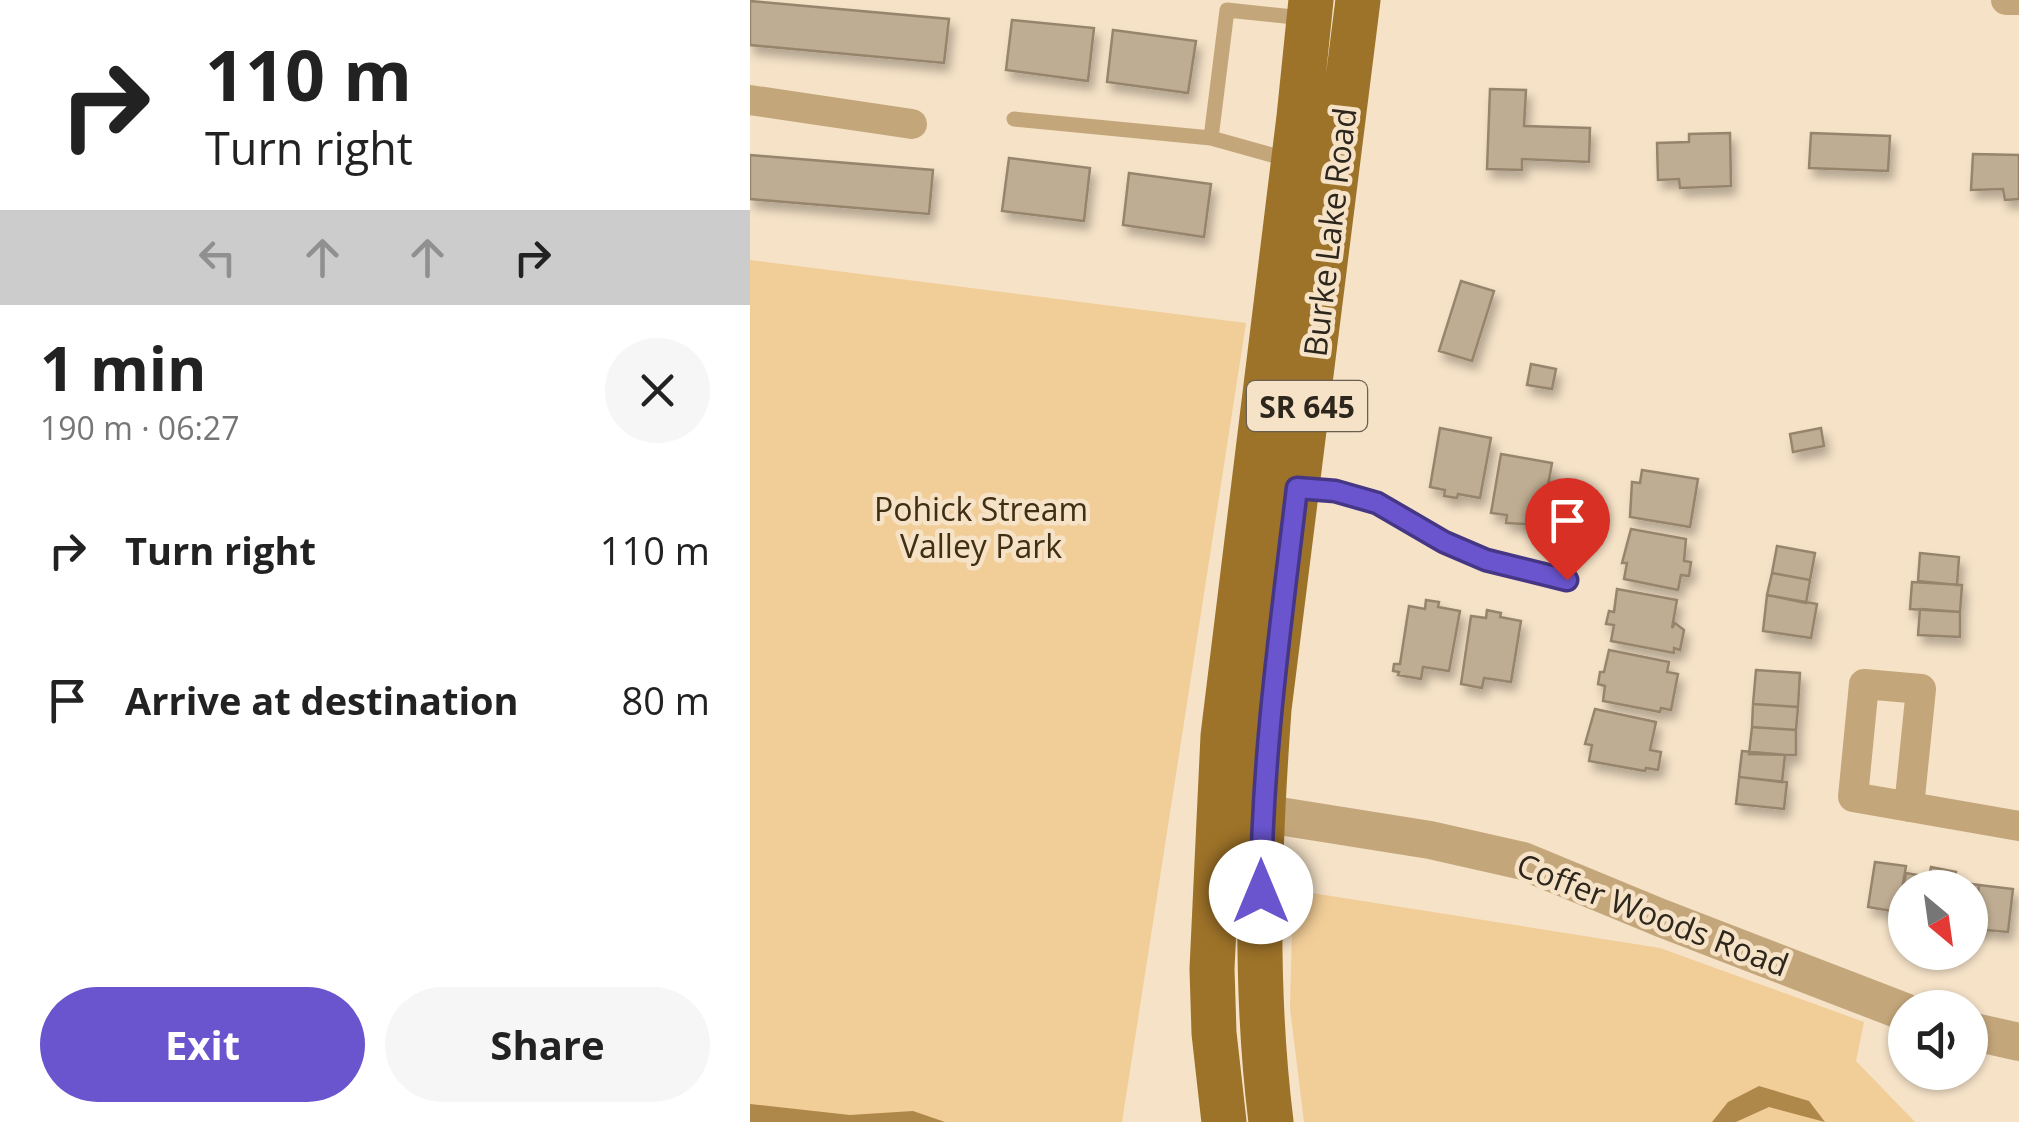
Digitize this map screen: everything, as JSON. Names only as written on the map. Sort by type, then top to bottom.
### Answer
[{"type":"main road","name":"Burke Lake Road","points":[[1224,1122],[1214,1034],[1212,969],[1240,810],[1270,709],[1358,0]]},
{"type":"main road","name":"Burke Lake Road","points":[[1271,1122],[1240,810],[1223,736],[1310,9]]},
{"type":"street","points":[[2006,0],[2019,0]]},
{"type":"street","points":[[750,100],[912,124]]},
{"type":"street","points":[[1910,807],[2019,826]]},
{"type":"street","name":"Coffer Woods Road","points":[[1240,810],[1430,840],[1523,861],[1888,1005]]},
{"type":"street","points":[[1988,1035],[2019,1042]]},
{"type":"lane","points":[[1211,138],[1227,10],[1310,9]]},
{"type":"lane","points":[[1014,119],[1211,138],[1272,155],[1295,156]]},
{"type":"lane","points":[[1297,488],[1335,491],[1377,503],[1444,542],[1486,560],[1567,580]]},
{"type":"green space","name":"Pohick Stream Valley Park","points":[[750,260],[1246,323],[1122,1122],[750,1122]]},
{"type":"green space","points":[[1293,890],[1660,948],[1864,1022],[1856,1061],[1915,1122],[1304,1122],[1290,1008]]},
{"type":"shaded area","points":[[1759,1086],[1809,1101],[1825,1122],[1769,1107],[1736,1122],[1712,1122],[1728,1102]]},
{"type":"shaded area","points":[[750,1104],[850,1115],[913,1111],[945,1122],[750,1122]]},
{"type":"building","points":[[750,1],[949,19],[944,63],[750,45]]},
{"type":"building","points":[[1012,20],[1094,28],[1088,81],[1006,70]]},
{"type":"building","points":[[1113,30],[1196,41],[1188,93],[1107,82]]},
{"type":"building","points":[[1490,89],[1526,90],[1524,126],[1590,128],[1589,162],[1522,159],[1522,170],[1487,169]]},
{"type":"building","points":[[1730,133],[1731,186],[1680,188],[1679,179],[1658,180],[1657,143],[1689,142],[1689,134]]},
{"type":"building","points":[[1811,133],[1890,136],[1888,171],[1809,168]]},
{"type":"building","points":[[1973,154],[2019,155],[2019,199],[2005,200],[2003,189],[1971,190]]},
{"type":"building","points":[[750,155],[933,170],[929,214],[750,199]]},
{"type":"building","points":[[1009,158],[1090,168],[1084,221],[1002,211]]},
{"type":"building","points":[[1129,173],[1211,184],[1204,237],[1123,225]]},
{"type":"building","points":[[1461,281],[1494,291],[1472,361],[1439,351]]},
{"type":"building","points":[[1531,364],[1556,369],[1552,389],[1527,385]]},
{"type":"building","points":[[1440,428],[1491,438],[1480,498],[1444,496],[1445,490],[1430,487]]},
{"type":"building","points":[[1821,428],[1824,446],[1793,452],[1790,434]]},
{"type":"building","points":[[1501,454],[1552,463],[1541,525],[1506,523],[1507,515],[1491,513]]},
{"type":"building","points":[[1642,470],[1698,479],[1690,527],[1630,517],[1632,482],[1640,483]]},
{"type":"building","points":[[1631,529],[1686,539],[1684,561],[1691,562],[1689,576],[1681,575],[1678,590],[1624,579],[1627,563],[1622,563]]},
{"type":"building","points":[[1777,546],[1815,553],[1810,580],[1772,573]]},
{"type":"building","points":[[1920,553],[1959,557],[1957,585],[1918,581]]},
{"type":"building","points":[[1772,573],[1810,580],[1806,603],[1767,595]]},
{"type":"building","points":[[1912,582],[1962,585],[1960,612],[1910,609]]},
{"type":"building","points":[[1617,589],[1677,600],[1672,628],[1675,623],[1684,630],[1680,650],[1674,648],[1674,653],[1611,641],[1614,625],[1606,624],[1609,611],[1614,612]]},
{"type":"building","points":[[1767,595],[1817,604],[1811,638],[1763,631]]},
{"type":"building","points":[[1426,600],[1460,611],[1449,671],[1423,667],[1421,679],[1398,675],[1393,671],[1394,664],[1400,664],[1409,606],[1425,609]]},
{"type":"building","points":[[1920,609],[1960,612],[1960,637],[1918,635]]},
{"type":"building","points":[[1487,610],[1521,621],[1511,682],[1484,678],[1482,688],[1461,684],[1471,616],[1486,618]]},
{"type":"building","points":[[1609,650],[1669,662],[1667,672],[1678,674],[1671,710],[1661,708],[1660,712],[1603,701],[1605,686],[1598,684]]},
{"type":"building","points":[[1756,670],[1800,673],[1798,707],[1753,704]]},
{"type":"building","points":[[1753,704],[1798,707],[1796,730],[1752,727]]},
{"type":"building","points":[[1595,709],[1656,722],[1650,750],[1661,752],[1658,770],[1589,761],[1592,745],[1585,744]]},
{"type":"building","points":[[1752,727],[1796,730],[1796,755],[1749,754]]},
{"type":"building","points":[[1742,751],[1785,755],[1782,782],[1739,777]]},
{"type":"building","points":[[1739,777],[1787,782],[1784,809],[1736,804]]},
{"type":"building","points":[[1875,862],[1906,866],[1905,870],[1888,870],[1888,910],[1868,907]]},
{"type":"building","points":[[1988,886],[2013,889],[2008,932],[1988,930]]},
{"type":"route","points":[[1261,892],[1270,709],[1297,488],[1335,491],[1377,503],[1444,542],[1486,560],[1567,580]]}]
